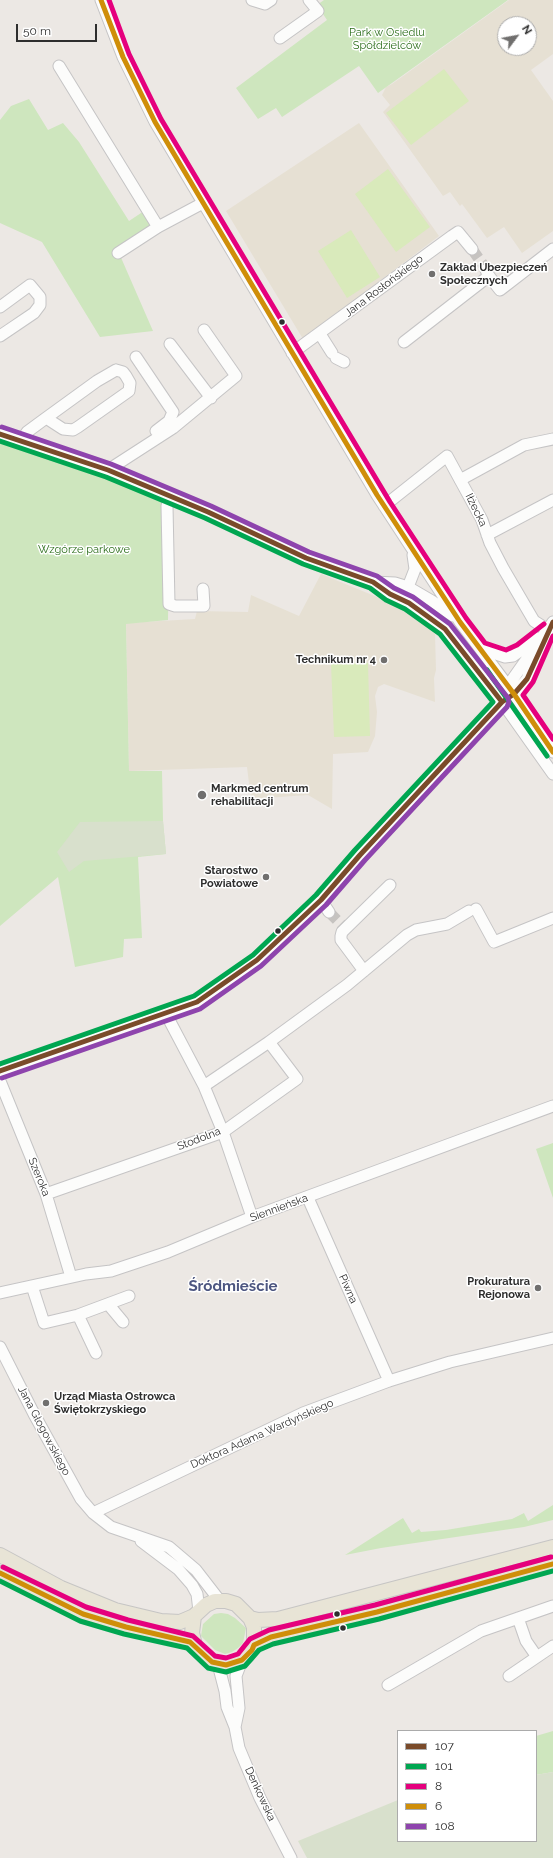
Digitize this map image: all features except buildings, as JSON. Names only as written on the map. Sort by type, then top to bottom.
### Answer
[{"type":"main road","points":[[250,1618],[258,1620],[278,1619],[553,1547]]},
{"type":"main road","points":[[0,1555],[61,1588],[115,1610],[161,1622],[180,1622],[197,1613],[206,1605],[220,1601],[236,1604],[250,1618],[255,1633],[254,1645],[252,1650],[242,1660],[234,1664],[218,1664],[207,1658],[195,1646],[182,1639],[166,1637],[126,1627],[83,1614],[0,1573]]},
{"type":"main road","points":[[254,1645],[271,1637],[377,1612],[553,1564]]},
{"type":"main road","points":[[195,1646],[192,1633],[197,1613]]},
{"type":"street","points":[[101,0],[136,87],[155,122],[292,353],[384,506],[427,573],[460,622],[511,690],[553,752]]},
{"type":"street","points":[[252,0],[265,4],[271,0]]},
{"type":"street","points":[[280,38],[318,11],[309,0]]},
{"type":"street","points":[[59,66],[158,227]]},
{"type":"street","points":[[118,253],[158,227],[203,203]]},
{"type":"street","name":"Jana Rosłońskiego","points":[[292,353],[458,232],[472,249]]},
{"type":"street","points":[[404,342],[487,272],[500,290],[553,249]]},
{"type":"street","points":[[0,307],[30,285],[40,297],[40,305],[34,314],[0,336]]},
{"type":"street","points":[[108,470],[132,453],[173,428],[236,376],[204,330]]},
{"type":"street","points":[[320,334],[337,358]]},
{"type":"street","points":[[170,344],[211,398]]},
{"type":"street","points":[[132,453],[143,441],[170,421],[173,412],[136,357]]},
{"type":"street","points":[[20,441],[27,432],[46,418],[97,381],[116,370],[123,372],[130,383],[129,392],[73,430],[62,429],[46,418]]},
{"type":"street","points":[[0,434],[108,470],[170,496],[306,558],[373,582],[390,594],[409,603],[445,629],[502,702],[553,774]]},
{"type":"street","points":[[460,480],[524,444],[553,439]]},
{"type":"street","name":"Iłżecka","points":[[384,506],[447,456],[482,520],[487,535],[503,568],[534,621],[550,626]]},
{"type":"street","points":[[170,496],[167,506],[169,604],[175,606],[204,606],[203,589]]},
{"type":"street","points":[[487,535],[553,500]]},
{"type":"street","points":[[409,603],[408,587],[415,569],[412,550]]},
{"type":"street","points":[[409,603],[420,594],[426,581],[427,573]]},
{"type":"street","points":[[373,582],[395,583],[408,587],[445,610],[460,622]]},
{"type":"street","points":[[481,649],[505,657],[513,656],[550,626]]},
{"type":"street","points":[[0,1071],[197,1002],[257,960],[321,900],[360,855],[502,702],[511,690],[550,626]]},
{"type":"street","points":[[364,971],[341,940],[342,932],[345,927],[390,884]]},
{"type":"street","points":[[321,900],[329,912]]},
{"type":"street","points":[[204,1086],[269,1042],[364,971],[407,935],[416,930],[447,924],[473,910],[494,942],[553,918]]},
{"type":"street","points":[[166,1014],[204,1086],[223,1132],[252,1217]]},
{"type":"street","name":"Stodolna","points":[[46,1194],[223,1132],[297,1079],[269,1042]]},
{"type":"street","name":"Szeroka","points":[[0,1081],[46,1194],[71,1276]]},
{"type":"street","name":"Siennieńska","points":[[0,1293],[71,1276],[111,1271],[168,1252],[252,1217],[308,1198],[553,1106]]},
{"type":"street","name":"Piwna","points":[[308,1198],[389,1381]]},
{"type":"street","points":[[32,1286],[44,1323],[78,1315],[129,1296]]},
{"type":"street","points":[[108,1304],[124,1322]]},
{"type":"street","points":[[78,1315],[96,1353]]},
{"type":"street","name":"Doktora Adama Wardyńskiego","points":[[93,1513],[303,1413],[389,1381],[450,1362],[553,1338]]},
{"type":"street","name":"Jana Głogowskiego","points":[[0,1346],[28,1403],[81,1499],[93,1513],[111,1527],[134,1536]]},
{"type":"street","points":[[134,1536],[169,1547],[184,1558],[196,1570],[220,1601]]},
{"type":"street","points":[[134,1536],[178,1569],[192,1585],[197,1594],[197,1613]]},
{"type":"street","points":[[388,1685],[481,1631],[553,1606]]},
{"type":"street","points":[[518,1618],[526,1641],[537,1657]]},
{"type":"street","points":[[509,1676],[553,1646]]},
{"type":"street","name":"Denkowska","points":[[235,1727],[239,1708],[236,1676],[242,1660]]},
{"type":"street","name":"Denkowska","points":[[218,1664],[225,1691],[227,1707],[235,1727],[239,1748],[260,1798],[292,1858]]},
{"type":"shaded area","points":[[509,0],[553,0],[553,54],[531,70],[553,101],[553,231],[522,253],[504,227],[487,238],[462,204],[460,206],[450,192],[443,196],[383,112],[390,105],[382,95],[386,87]]},
{"type":"shaded area","points":[[359,123],[439,236],[303,339],[226,211]]},
{"type":"shaded area","points":[[321,574],[377,597],[417,616],[435,634],[435,702],[384,684],[378,687],[375,696],[377,712],[375,736],[368,752],[333,754],[332,809],[308,795],[251,799],[247,767],[129,771],[126,623],[195,619],[197,611],[248,612],[251,595],[299,616]]},
{"type":"green space","name":"Park w Osiedlu Spółdzielców","points":[[324,0],[508,0],[378,93],[359,66],[282,117],[276,108],[258,119],[236,88],[327,20],[317,5]]},
{"type":"green space","points":[[444,69],[469,101],[411,145],[386,113]]},
{"type":"green space","points":[[29,99],[48,130],[63,123],[79,142],[129,221],[147,209],[158,227],[119,253],[153,331],[100,337],[42,242],[0,223],[0,120],[11,106]]},
{"type":"green space","points":[[388,169],[430,227],[396,252],[355,194]]},
{"type":"green space","points":[[351,230],[380,277],[347,298],[318,251]]},
{"type":"green space","name":"Wzgórze parkowe","points":[[0,434],[170,496],[168,620],[126,624],[129,771],[162,771],[163,821],[166,854],[138,857],[142,938],[124,939],[123,957],[75,967],[58,877],[0,926]]},
{"type":"green space","points":[[368,663],[370,736],[334,737],[331,664]]},
{"type":"green space","points":[[163,821],[166,854],[84,861],[69,872],[57,852],[80,822]]},
{"type":"green space","points":[[553,1143],[553,1198],[536,1149]]},
{"type":"green space","points":[[553,1505],[553,1520],[524,1527],[381,1548],[345,1555],[403,1518],[412,1533],[419,1529],[421,1532],[446,1530],[512,1519],[524,1513],[528,1521]]},
{"type":"green space","points":[[214,1614],[228,1614],[235,1618],[246,1628],[243,1643],[232,1652],[225,1654],[215,1650],[201,1636],[203,1624]]},
{"type":"green space","points":[[553,1731],[553,1772],[537,1775],[537,1736]]},
{"type":"green space","points":[[553,1772],[553,1858],[307,1858],[298,1841],[397,1800],[397,1842],[537,1842],[537,1775]]},
{"type":"tunnel","points":[[472,249],[486,269]]},
{"type":"tunnel","points":[[329,912],[343,926]]},
{"type":"transit line","name":"6","points":[[101,0],[123,57],[155,122],[377,495],[460,622],[514,694],[553,752]]},
{"type":"transit line","name":"8","points":[[109,0],[129,54],[161,119],[390,502],[466,618],[485,643],[506,650],[517,645],[544,624]]},
{"type":"transit line","name":"108","points":[[2,427],[111,464],[211,506],[309,552],[377,576],[394,588],[413,597],[450,624],[508,698],[509,702],[507,707],[365,860],[326,905],[261,966],[200,1009],[2,1078]]},
{"type":"transit line","name":"107","points":[[0,434],[108,470],[208,512],[306,558],[373,582],[390,594],[409,603],[445,629],[502,702]]},
{"type":"transit line","name":"101","points":[[0,441],[106,477],[205,518],[303,564],[370,588],[386,600],[405,609],[440,634],[493,702],[355,850],[316,895],[253,955],[194,996],[0,1064]]},
{"type":"transit line","name":"107","points":[[0,1071],[197,1002],[257,960],[321,900],[360,855],[502,702],[514,694],[527,679],[553,622]]},
{"type":"transit line","name":"8","points":[[553,636],[533,682],[523,695],[553,739]]},
{"type":"transit line","name":"101","points":[[487,670],[547,756]]},
{"type":"transit line","name":"8","points":[[3,1567],[86,1607],[128,1620],[193,1636],[215,1656],[226,1658],[238,1654],[250,1639],[269,1630],[375,1605],[551,1557]]},
{"type":"transit line","name":"6","points":[[0,1573],[83,1614],[126,1627],[190,1642],[212,1662],[226,1665],[242,1660],[252,1650],[254,1645],[271,1637],[377,1612],[553,1564]]},
{"type":"transit line","name":"101","points":[[0,1581],[80,1621],[124,1634],[187,1648],[208,1668],[226,1672],[245,1666],[259,1650],[273,1644],[379,1619],[553,1571]]},
{"type":"place","name":"Zakład Ubezpieczeń Społecznych","points":[[432,274]]},
{"type":"place","name":"Technikum nr 4","points":[[384,660]]},
{"type":"place","name":"Markmed centrum rehabilitacji","points":[[202,795]]},
{"type":"place","name":"Starostwo Powiatowe","points":[[266,877]]},
{"type":"place","name":"Prokuratura Rejonowa","points":[[538,1288]]},
{"type":"place","name":"Urząd Miasta Ostrowca Świętokrzyskiego","points":[[46,1403]]},
{"type":"district","name":"Śródmieście","points":[[233,1286]]}]
